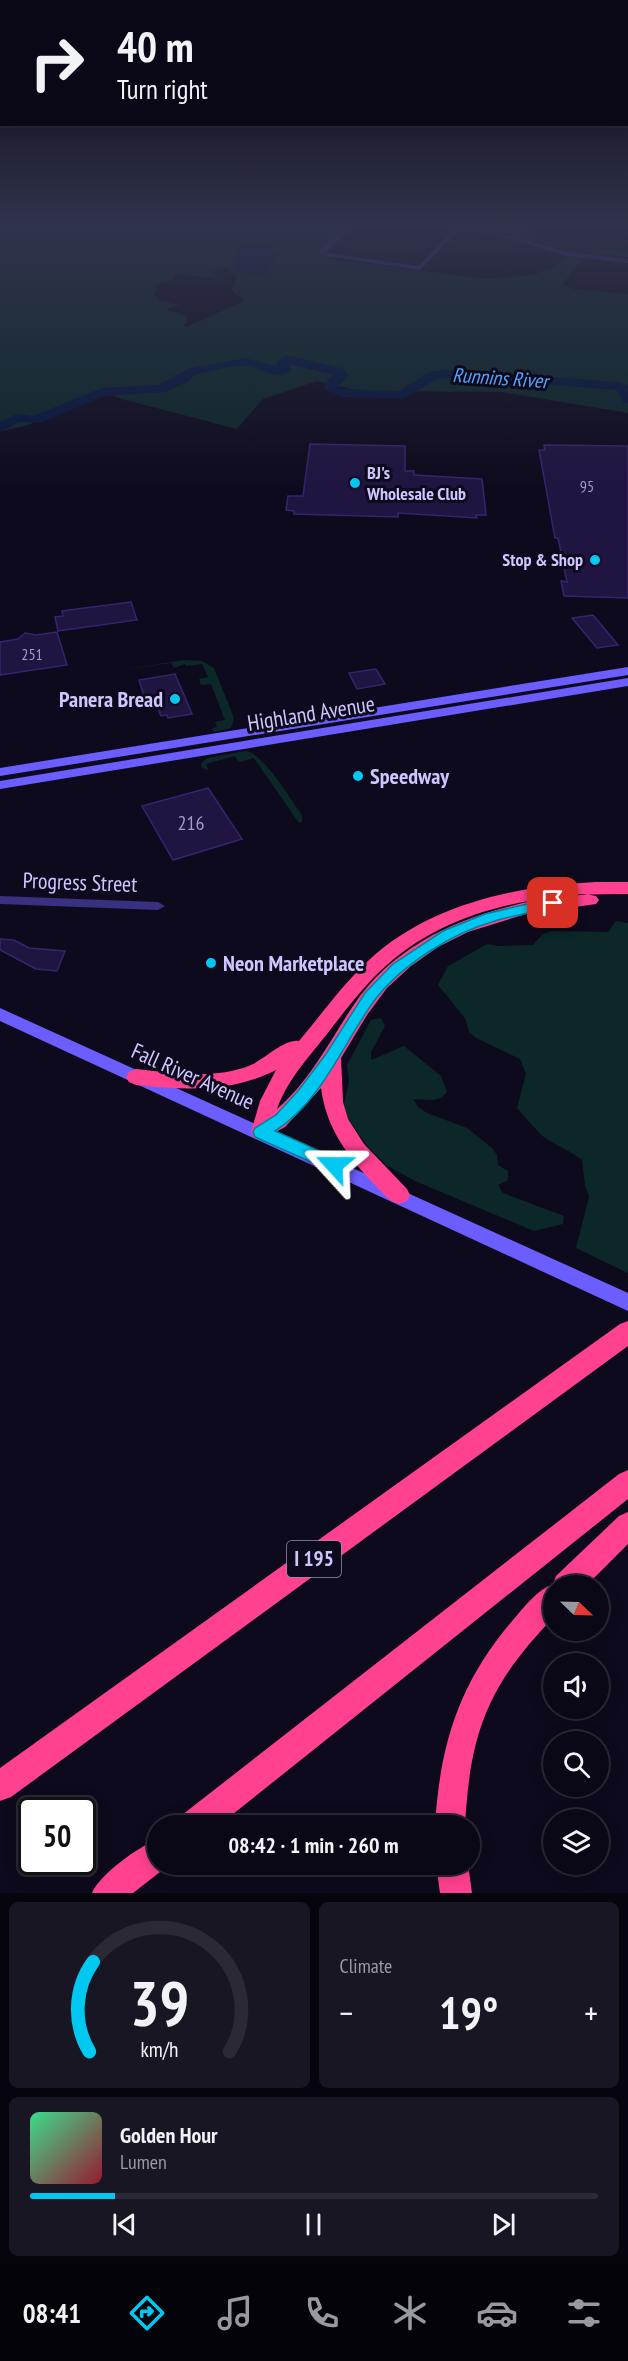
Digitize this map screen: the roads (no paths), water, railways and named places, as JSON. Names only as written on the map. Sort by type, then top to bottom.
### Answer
[{"type":"highway","points":[[136,1077],[204,1083],[247,1076],[290,1052],[334,1011],[384,957],[408,939],[450,917],[481,905],[530,893],[579,888],[628,888]]},
{"type":"highway","points":[[261,1132],[289,1112],[331,1058],[361,1007],[379,986],[410,958],[448,935],[489,917],[537,905],[575,901],[628,900]]},
{"type":"highway","points":[[261,1132],[267,1104],[276,1085],[334,1011]]},
{"type":"highway","points":[[331,1058],[330,1092],[341,1129],[362,1159],[399,1195]]},
{"type":"highway","points":[[563,1378],[628,1323]]},
{"type":"highway","name":"I 195","points":[[0,1786],[628,1332]]},
{"type":"highway","points":[[207,1815],[628,1483]]},
{"type":"highway","points":[[577,1575],[628,1525]]},
{"type":"highway","points":[[451,1815],[453,1773],[465,1723],[474,1699],[509,1642],[543,1609]]},
{"type":"highway","points":[[108,1893],[147,1863]]},
{"type":"highway","points":[[454,1875],[456,1893]]},
{"type":"main road","name":"Highland Avenue","points":[[0,772],[628,671]]},
{"type":"main road","name":"Highland Avenue","points":[[0,785],[628,682]]},
{"type":"main road","name":"Fall River Avenue","points":[[0,1014],[399,1195],[628,1302]]},
{"type":"street","name":"Progress Street","points":[[0,900],[158,906]]},
{"type":"waterway","name":"Runnins River","points":[[0,428],[17,418],[35,420],[102,392],[160,389],[184,378],[184,375],[190,372],[246,362],[279,372],[286,369],[281,364],[286,359],[339,372],[342,375],[332,383],[331,389],[343,393],[403,395],[434,375],[446,374],[486,379],[514,378],[617,386],[625,388],[628,399]]},
{"type":"place","name":"BJ's Wholesale Club","points":[[355,483]]},
{"type":"place","name":"Stop & Shop","points":[[595,560]]},
{"type":"place","name":"Panera Bread","points":[[175,699]]},
{"type":"place","name":"Speedway","points":[[358,776]]},
{"type":"place","name":"Neon Marketplace","points":[[211,963]]}]
